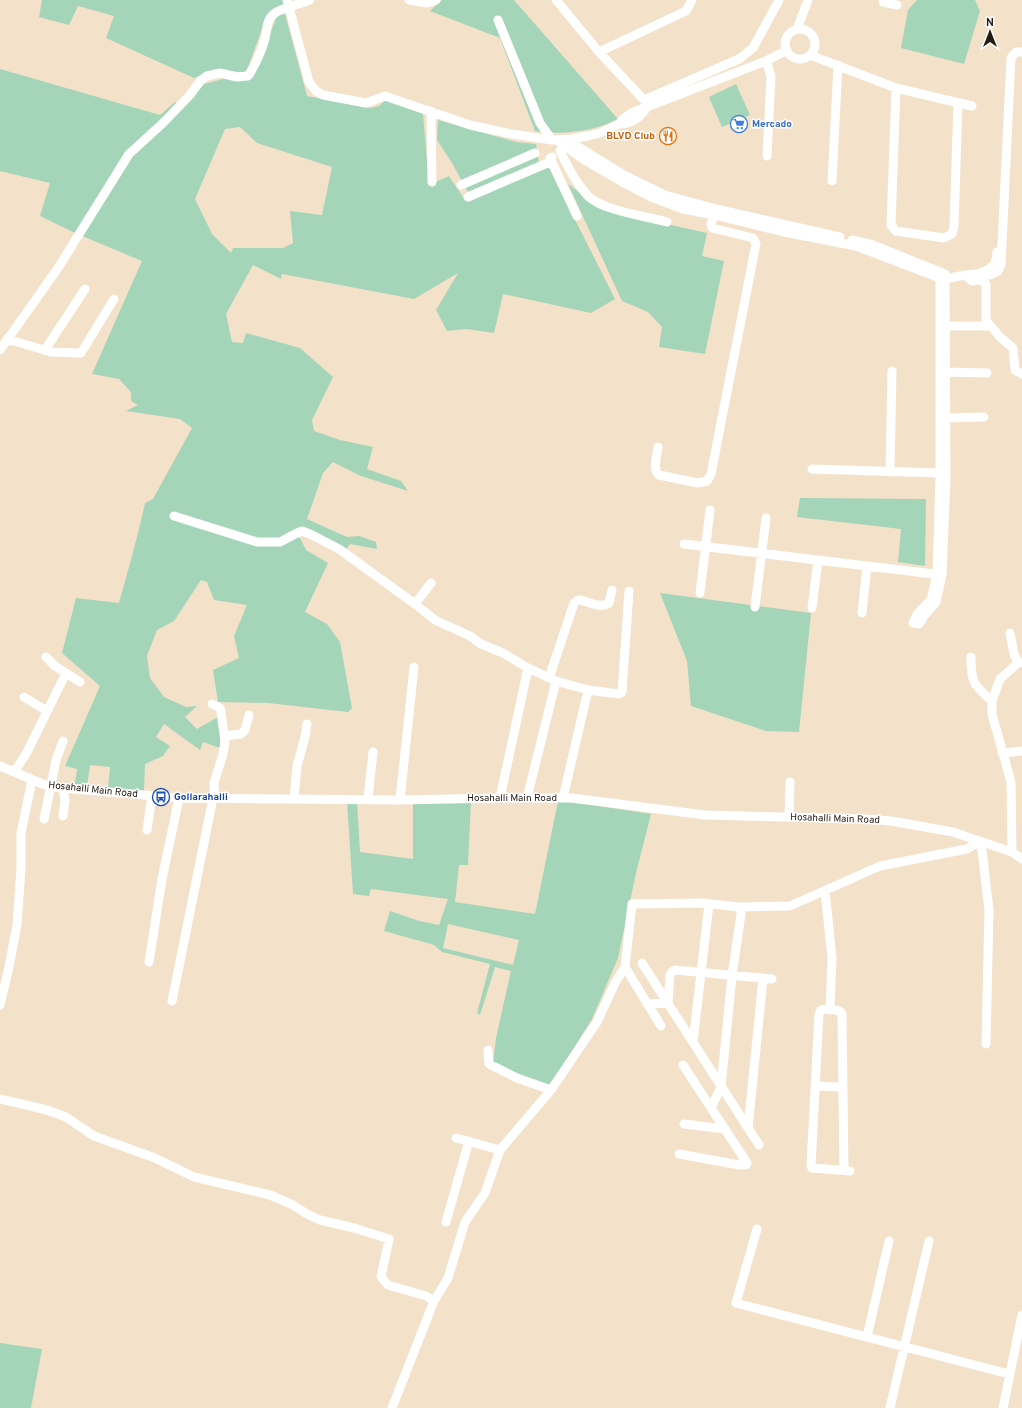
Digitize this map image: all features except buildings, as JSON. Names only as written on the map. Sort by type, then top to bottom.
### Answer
[{"type":"street","points":[[0,350],[7,338],[58,268],[129,154],[163,123],[189,96],[201,80],[207,76],[220,73],[236,77],[248,76],[252,71],[265,39],[270,17],[288,4],[310,0]]},
{"type":"street","points":[[409,0],[427,3],[436,0]]},
{"type":"street","points":[[556,0],[600,52],[644,100],[739,59],[754,48],[779,0]]},
{"type":"street","points":[[600,52],[686,11],[692,0]]},
{"type":"street","points":[[797,29],[808,0]]},
{"type":"street","points":[[881,0],[897,5]]},
{"type":"street","points":[[288,4],[309,82],[316,91],[323,95],[366,103],[385,96],[470,125],[577,146],[624,175],[664,196],[784,232],[856,246],[946,278],[981,273],[993,267],[996,260],[1006,57],[1014,47],[1022,47]]},
{"type":"street","points":[[498,20],[540,123],[559,143],[572,174],[589,196],[602,205],[667,222]]},
{"type":"street","points":[[797,29],[804,29],[810,32],[814,37],[814,50],[810,55],[804,58],[798,58],[791,55],[787,50],[787,37],[791,32],[797,29]]},
{"type":"street","points":[[577,216],[550,158],[559,143],[600,133],[618,124],[626,124],[641,116],[647,108],[766,61],[787,50]]},
{"type":"street","points":[[981,273],[990,275],[998,271],[1001,265],[1012,58],[1016,52],[1022,52]]},
{"type":"street","points":[[810,55],[896,88],[972,106]]},
{"type":"street","points":[[766,61],[771,76],[767,156]]},
{"type":"street","points":[[832,180],[838,65]]},
{"type":"street","points":[[896,88],[891,225],[896,231],[944,238],[952,234],[954,226],[958,103]]},
{"type":"street","points":[[431,112],[432,182]]},
{"type":"street","points":[[461,185],[535,153]]},
{"type":"street","points":[[468,197],[552,162]]},
{"type":"street","points":[[716,212],[873,245],[946,278]]},
{"type":"street","points":[[658,447],[655,468],[659,475],[698,483],[707,481],[709,478],[756,244],[753,238],[712,228],[711,224],[716,212]]},
{"type":"street","points":[[966,275],[972,281],[981,280],[986,284],[986,320],[1000,337],[1013,348],[1015,370],[1022,374]]},
{"type":"street","points":[[916,624],[918,613],[931,600],[939,575],[946,479],[946,278]]},
{"type":"street","points":[[939,575],[940,473],[946,278]]},
{"type":"street","points":[[45,350],[85,289]]},
{"type":"street","points":[[7,338],[51,352],[81,353],[114,299]]},
{"type":"street","points":[[946,326],[990,326]]},
{"type":"street","points":[[890,472],[892,371]]},
{"type":"street","points":[[946,372],[987,373]]},
{"type":"street","points":[[946,418],[984,417]]},
{"type":"street","points":[[812,469],[940,473]]},
{"type":"street","points":[[700,593],[710,510]]},
{"type":"street","points":[[174,516],[257,542],[280,542],[302,531],[310,534],[339,549],[415,604],[434,620],[470,636],[481,644],[503,653],[528,668],[552,679],[588,690],[619,694],[622,692],[629,591]]},
{"type":"street","points":[[756,607],[766,518]]},
{"type":"street","points":[[684,544],[939,575]]},
{"type":"street","points":[[812,608],[818,560]]},
{"type":"street","points":[[862,613],[867,566]]},
{"type":"street","points":[[415,604],[431,583]]},
{"type":"street","points":[[527,798],[552,679],[574,602],[580,600],[605,606],[609,603],[612,590]]},
{"type":"street","points":[[1010,633],[1014,654],[1020,662],[1000,679],[992,701],[992,714],[1011,782],[1012,852]]},
{"type":"street","points":[[46,657],[80,682]]},
{"type":"street","points":[[971,657],[971,676],[973,682],[981,692],[992,701]]},
{"type":"street","points":[[400,800],[414,667]]},
{"type":"street","points":[[500,798],[528,668]]},
{"type":"street","points":[[14,772],[26,754],[66,673]]},
{"type":"street","points":[[563,798],[588,690]]},
{"type":"street","points":[[24,697],[47,711]]},
{"type":"street","points":[[172,1001],[214,798],[214,783],[225,742],[220,708],[212,704]]},
{"type":"street","points":[[224,736],[241,734],[245,730],[249,715]]},
{"type":"street","points":[[294,798],[297,766],[307,724]]},
{"type":"street","points":[[44,819],[56,760],[63,741]]},
{"type":"street","points":[[1002,753],[1022,751]]},
{"type":"street","points":[[368,799],[373,752]]},
{"type":"street","name":"Hosahalli Main Road","points":[[0,766],[50,787],[179,798],[400,800],[563,798],[705,816],[788,817],[891,821],[953,832],[1012,852],[1022,859]]},
{"type":"street","points":[[0,1005],[5,966],[17,925],[21,868],[21,833],[32,780]]},
{"type":"street","points":[[788,817],[790,782]]},
{"type":"street","points":[[63,788],[65,801],[63,816]]},
{"type":"street","points":[[147,830],[152,796]]},
{"type":"street","points":[[149,962],[162,879],[179,798]]},
{"type":"street","points":[[392,1408],[434,1301],[448,1278],[465,1222],[485,1193],[500,1150],[551,1090],[597,1022],[615,983],[625,967],[632,904],[708,904],[742,907],[790,906],[880,866],[967,849],[979,841],[982,850],[989,910],[986,1044]]},
{"type":"street","points":[[825,891],[832,958],[830,1010]]},
{"type":"street","points":[[693,1042],[708,904]]},
{"type":"street","points":[[711,1108],[721,1086],[732,976],[742,907]]},
{"type":"street","points":[[642,963],[759,1145]]},
{"type":"street","points":[[625,967],[646,1004],[661,1026]]},
{"type":"street","points":[[668,1003],[670,975],[672,972],[679,970],[767,979],[748,1128]]},
{"type":"street","points":[[646,1004],[668,1003]]},
{"type":"street","points":[[821,1010],[830,1010],[838,1010],[842,1015],[843,1087],[847,1170],[812,1168],[810,1160],[819,1014],[821,1010]]},
{"type":"street","points":[[488,1050],[489,1064],[517,1078],[551,1090]]},
{"type":"street","points":[[679,1154],[740,1166],[746,1165],[747,1163],[683,1065]]},
{"type":"street","points":[[815,1086],[843,1087]]},
{"type":"street","points":[[0,1099],[47,1110],[66,1117],[94,1136],[155,1158],[194,1177],[270,1195],[291,1204],[320,1220],[389,1238],[381,1277],[388,1285],[426,1296],[434,1301]]},
{"type":"street","points":[[684,1124],[725,1129]]},
{"type":"street","points":[[456,1138],[500,1150]]},
{"type":"street","points":[[446,1222],[469,1141]]},
{"type":"street","points":[[757,1229],[736,1303],[1009,1374]]},
{"type":"street","points":[[866,1337],[889,1241]]},
{"type":"street","points":[[890,1408],[929,1241]]},
{"type":"street","points":[[1003,1408],[1022,1315]]},
{"type":"green space","points":[[42,0],[285,0],[285,6],[263,26],[246,73],[217,69],[194,78],[106,38],[114,16],[78,6],[69,25],[39,17]]},
{"type":"green space","points":[[442,0],[514,0],[618,119],[588,130],[556,133],[535,131],[500,38],[430,11]]},
{"type":"green space","points":[[917,0],[975,0],[980,11],[964,64],[901,48],[908,10]]},
{"type":"green space","points":[[285,14],[307,96],[370,108],[379,106],[385,100],[423,114],[429,185],[449,176],[465,200],[548,166],[615,299],[591,313],[503,294],[494,333],[466,329],[447,331],[436,310],[458,273],[414,299],[282,274],[281,279],[253,265],[226,314],[232,342],[243,343],[246,333],[300,348],[333,377],[312,420],[314,431],[340,440],[373,447],[367,469],[401,481],[408,491],[361,476],[333,462],[323,473],[307,519],[347,537],[359,536],[376,542],[377,549],[350,544],[345,551],[296,530],[306,550],[328,563],[305,612],[327,624],[340,642],[352,708],[348,712],[268,703],[218,702],[213,670],[239,658],[234,636],[247,605],[214,600],[207,582],[201,580],[174,621],[157,630],[147,656],[150,678],[164,697],[186,707],[197,706],[185,717],[197,729],[218,717],[220,729],[220,748],[203,742],[200,750],[164,724],[156,737],[170,746],[163,756],[145,764],[144,791],[108,789],[110,767],[90,765],[87,786],[75,784],[77,769],[65,766],[100,686],[62,653],[76,598],[119,603],[145,503],[153,499],[192,428],[180,419],[126,411],[138,405],[131,401],[131,392],[119,379],[92,374],[142,261],[75,233],[40,216],[50,183],[0,171],[0,69],[160,115],[175,102],[181,109],[204,84],[223,79],[253,78],[277,16]],"holes":[[[240,127],[257,143],[332,167],[322,215],[290,211],[293,243],[283,248],[233,248],[231,253],[212,234],[195,199],[225,129]]]},
{"type":"green space","points":[[736,84],[750,115],[722,127],[709,97]]},
{"type":"green space","points":[[438,120],[516,142],[536,144],[539,163],[468,192],[437,140]]},
{"type":"green space","points":[[568,184],[603,210],[707,233],[702,256],[724,261],[705,354],[659,347],[662,327],[648,312],[622,301]]},
{"type":"green space","points":[[800,498],[926,499],[925,566],[898,562],[901,529],[797,517]]},
{"type":"green space","points":[[660,593],[811,613],[799,732],[766,731],[691,706],[687,661]]},
{"type":"green space","points":[[347,801],[357,801],[360,852],[413,859],[413,801],[471,801],[468,865],[459,865],[455,902],[535,914],[558,801],[651,814],[636,873],[618,958],[592,1019],[550,1086],[493,1063],[496,1038],[511,971],[495,967],[480,1015],[477,1013],[490,964],[442,952],[434,945],[384,931],[390,911],[419,921],[439,925],[448,899],[371,889],[369,896],[353,894]],"holes":[[[448,924],[519,940],[513,965],[443,948]]]},
{"type":"green space","points":[[0,1343],[42,1349],[31,1408],[0,1408]]},
{"type":"place","name":"Mercado","points":[[739,124]]},
{"type":"place","name":"BLVD Club","points":[[668,136]]},
{"type":"place","name":"Gollarahalli","points":[[161,797]]}]
